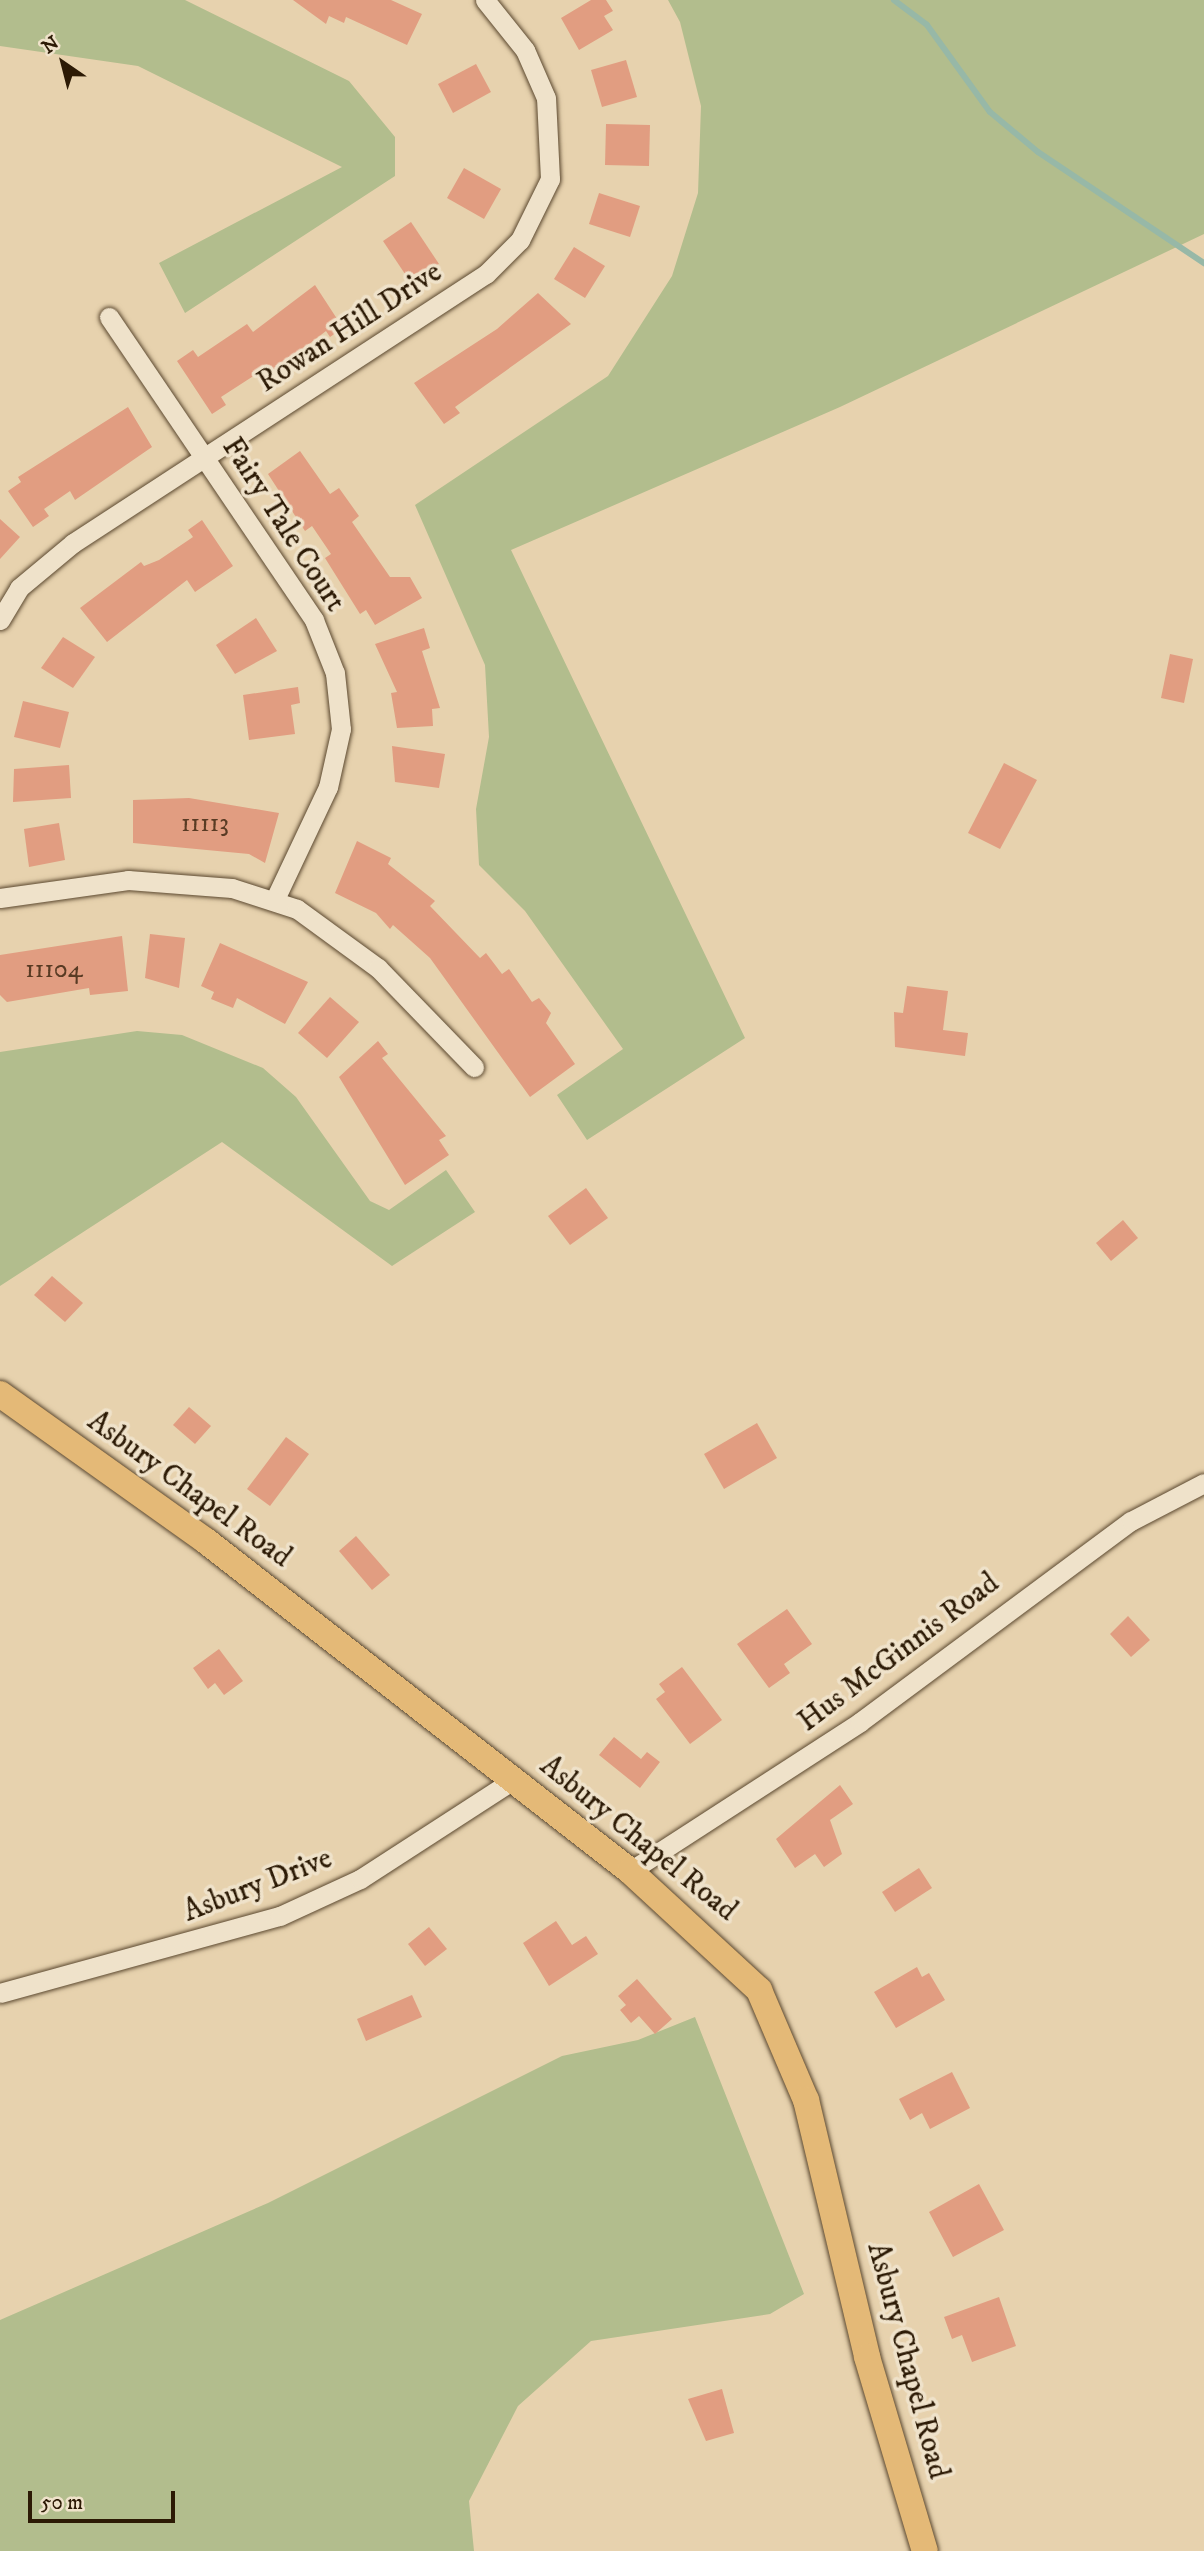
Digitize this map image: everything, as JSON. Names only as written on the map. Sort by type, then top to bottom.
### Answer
[{"type":"main road","name":"Asbury Chapel Road","points":[[0,1394],[206,1541],[630,1871],[736,1963],[770,2008],[787,2044],[867,2357],[925,2551]]},
{"type":"street","name":"Rowan Hill Drive","points":[[0,620],[19,588],[73,543],[486,274],[520,240],[550,179],[546,98],[525,50],[485,0]]},
{"type":"street","name":"Fairy Tale Court","points":[[109,317],[314,620],[335,673],[341,729],[328,787],[274,901]]},
{"type":"street","points":[[0,898],[128,880],[232,888],[297,909],[379,968],[474,1067]]},
{"type":"street","name":"Hus McGinnis Road","points":[[630,1871],[860,1722],[1131,1521],[1204,1483]]},
{"type":"street","name":"Asbury Drive","points":[[0,1993],[126,1963],[300,1908],[360,1879],[513,1780]]},
{"type":"green space","points":[[0,0],[185,0],[349,81],[395,137],[395,176],[185,313],[159,263],[342,167],[138,66],[0,46]]},
{"type":"green space","points":[[668,0],[1204,0],[1204,234],[840,407],[511,550],[745,1038],[587,1140],[557,1095],[623,1049],[525,911],[479,865],[476,809],[489,737],[485,665],[415,505],[608,376],[672,276],[698,193],[701,106],[680,22]]},
{"type":"green space","points":[[137,1031],[182,1035],[263,1068],[296,1097],[370,1201],[389,1210],[446,1170],[475,1212],[392,1266],[222,1142],[0,1286],[0,1052]]},
{"type":"green space","points":[[695,2017],[804,2294],[770,2314],[591,2341],[518,2406],[469,2501],[474,2551],[0,2551],[0,2320],[268,2203],[562,2056],[638,2040]]},
{"type":"building","points":[[293,0],[391,0],[422,14],[407,45],[346,17],[344,23],[329,16],[326,24]]},
{"type":"building","points":[[591,0],[606,0],[613,11],[604,16],[613,30],[579,50],[561,18]]},
{"type":"building","points":[[626,60],[637,97],[602,107],[591,70]]},
{"type":"building","points":[[476,64],[491,92],[453,113],[438,84]]},
{"type":"building","points":[[606,124],[650,125],[649,166],[605,165]]},
{"type":"building","points":[[464,168],[501,189],[484,219],[447,198]]},
{"type":"building","points":[[599,193],[640,206],[630,237],[589,224]]},
{"type":"building","points":[[411,222],[439,264],[407,277],[383,241]]},
{"type":"building","points":[[574,247],[605,266],[585,298],[554,279]]},
{"type":"building","points":[[315,285],[343,328],[330,337],[326,331],[260,382],[255,375],[221,397],[226,405],[212,414],[177,361],[193,350],[198,357],[247,324],[253,332]]},
{"type":"building","points":[[538,293],[571,324],[455,407],[460,413],[444,424],[414,383],[497,329]]},
{"type":"building","points":[[128,407],[152,447],[75,500],[70,491],[44,509],[49,516],[33,527],[8,491],[21,482],[18,477]]},
{"type":"building","points":[[300,451],[330,494],[339,488],[359,516],[352,522],[390,577],[410,577],[422,598],[375,625],[366,610],[360,614],[325,558],[331,554],[312,526],[305,531],[268,474]]},
{"type":"building","points":[[0,519],[20,537],[0,559]]},
{"type":"building","points":[[202,520],[233,566],[195,592],[187,580],[107,642],[80,608],[141,562],[144,566],[159,560],[193,537],[188,530]]},
{"type":"building","points":[[256,618],[277,651],[235,674],[216,645]]},
{"type":"building","points":[[424,628],[430,648],[422,651],[440,708],[432,709],[433,726],[397,728],[391,693],[397,692],[375,644]]},
{"type":"building","points":[[63,637],[95,657],[73,688],[41,668]]},
{"type":"building","points":[[1170,654],[1193,659],[1184,703],[1161,698]]},
{"type":"building","points":[[298,687],[300,703],[291,705],[295,734],[249,740],[243,695]]},
{"type":"building","points":[[23,701],[69,712],[60,748],[14,737]]},
{"type":"building","points":[[392,746],[445,754],[439,788],[395,782]]},
{"type":"building","points":[[1004,763],[1037,780],[1000,849],[968,833]]},
{"type":"building","points":[[69,765],[71,798],[13,802],[14,769]]},
{"type":"building","points":[[189,798],[279,813],[265,863],[249,854],[133,843],[133,800]]},
{"type":"building","points":[[59,823],[65,860],[29,867],[24,829]]},
{"type":"building","points":[[357,841],[391,858],[388,864],[435,901],[430,906],[480,958],[486,953],[502,974],[509,969],[532,1002],[539,998],[551,1013],[546,1023],[575,1064],[530,1097],[430,958],[393,925],[390,929],[376,913],[335,893]]},
{"type":"building","points":[[150,934],[185,938],[179,988],[145,978]]},
{"type":"building","points":[[122,936],[128,991],[90,995],[89,988],[7,1002],[0,995],[0,955]]},
{"type":"building","points":[[220,943],[308,982],[285,1024],[237,998],[233,1008],[211,999],[214,992],[201,986]]},
{"type":"building","points":[[907,986],[948,991],[943,1030],[968,1033],[965,1056],[895,1047],[894,1012],[903,1013]]},
{"type":"building","points":[[330,997],[359,1022],[327,1058],[298,1033]]},
{"type":"building","points":[[378,1041],[388,1054],[382,1058],[446,1136],[439,1140],[449,1155],[405,1185],[339,1077]]},
{"type":"building","points":[[586,1188],[608,1218],[570,1245],[548,1216]]},
{"type":"building","points":[[1123,1220],[1138,1238],[1111,1261],[1096,1243]]},
{"type":"building","points":[[52,1276],[83,1303],[65,1322],[34,1295]]},
{"type":"building","points":[[189,1407],[211,1426],[195,1444],[173,1425]]},
{"type":"building","points":[[757,1423],[777,1458],[724,1489],[704,1454]]},
{"type":"building","points":[[286,1437],[309,1454],[270,1506],[247,1489]]},
{"type":"building","points":[[356,1536],[390,1575],[372,1590],[339,1551]]},
{"type":"building","points":[[787,1609],[812,1644],[784,1664],[790,1673],[769,1688],[737,1644]]},
{"type":"building","points":[[1128,1616],[1150,1640],[1131,1657],[1110,1634]]},
{"type":"building","points":[[219,1649],[243,1681],[224,1695],[215,1683],[208,1689],[193,1668]]},
{"type":"building","points":[[682,1667],[722,1720],[690,1744],[656,1699],[665,1692],[659,1684]]},
{"type":"building","points":[[614,1737],[641,1759],[647,1752],[660,1762],[640,1788],[599,1755]]},
{"type":"building","points":[[840,1785],[853,1804],[830,1820],[842,1854],[824,1867],[815,1854],[795,1868],[776,1839]]},
{"type":"building","points":[[919,1868],[932,1888],[895,1912],[882,1892]]},
{"type":"building","points":[[556,1921],[572,1945],[586,1936],[598,1954],[549,1986],[523,1943]]},
{"type":"building","points":[[429,1927],[447,1949],[425,1966],[408,1944]]},
{"type":"building","points":[[917,1967],[922,1977],[929,1973],[945,2000],[896,2028],[874,1992]]},
{"type":"building","points":[[637,1979],[672,2019],[655,2034],[639,2016],[631,2023],[620,2010],[626,2005],[618,1996]]},
{"type":"building","points":[[412,1995],[422,2017],[366,2041],[357,2019]]},
{"type":"building","points":[[952,2072],[970,2108],[930,2129],[922,2113],[910,2120],[899,2099]]},
{"type":"building","points":[[979,2184],[1004,2230],[953,2257],[929,2212]]},
{"type":"building","points":[[999,2297],[1016,2346],[972,2362],[962,2335],[952,2339],[944,2317]]},
{"type":"building","points":[[722,2389],[734,2433],[706,2441],[688,2399]]},
{"type":"waterway","points":[[894,0],[927,25],[990,112],[1038,152],[1204,263]]}]
